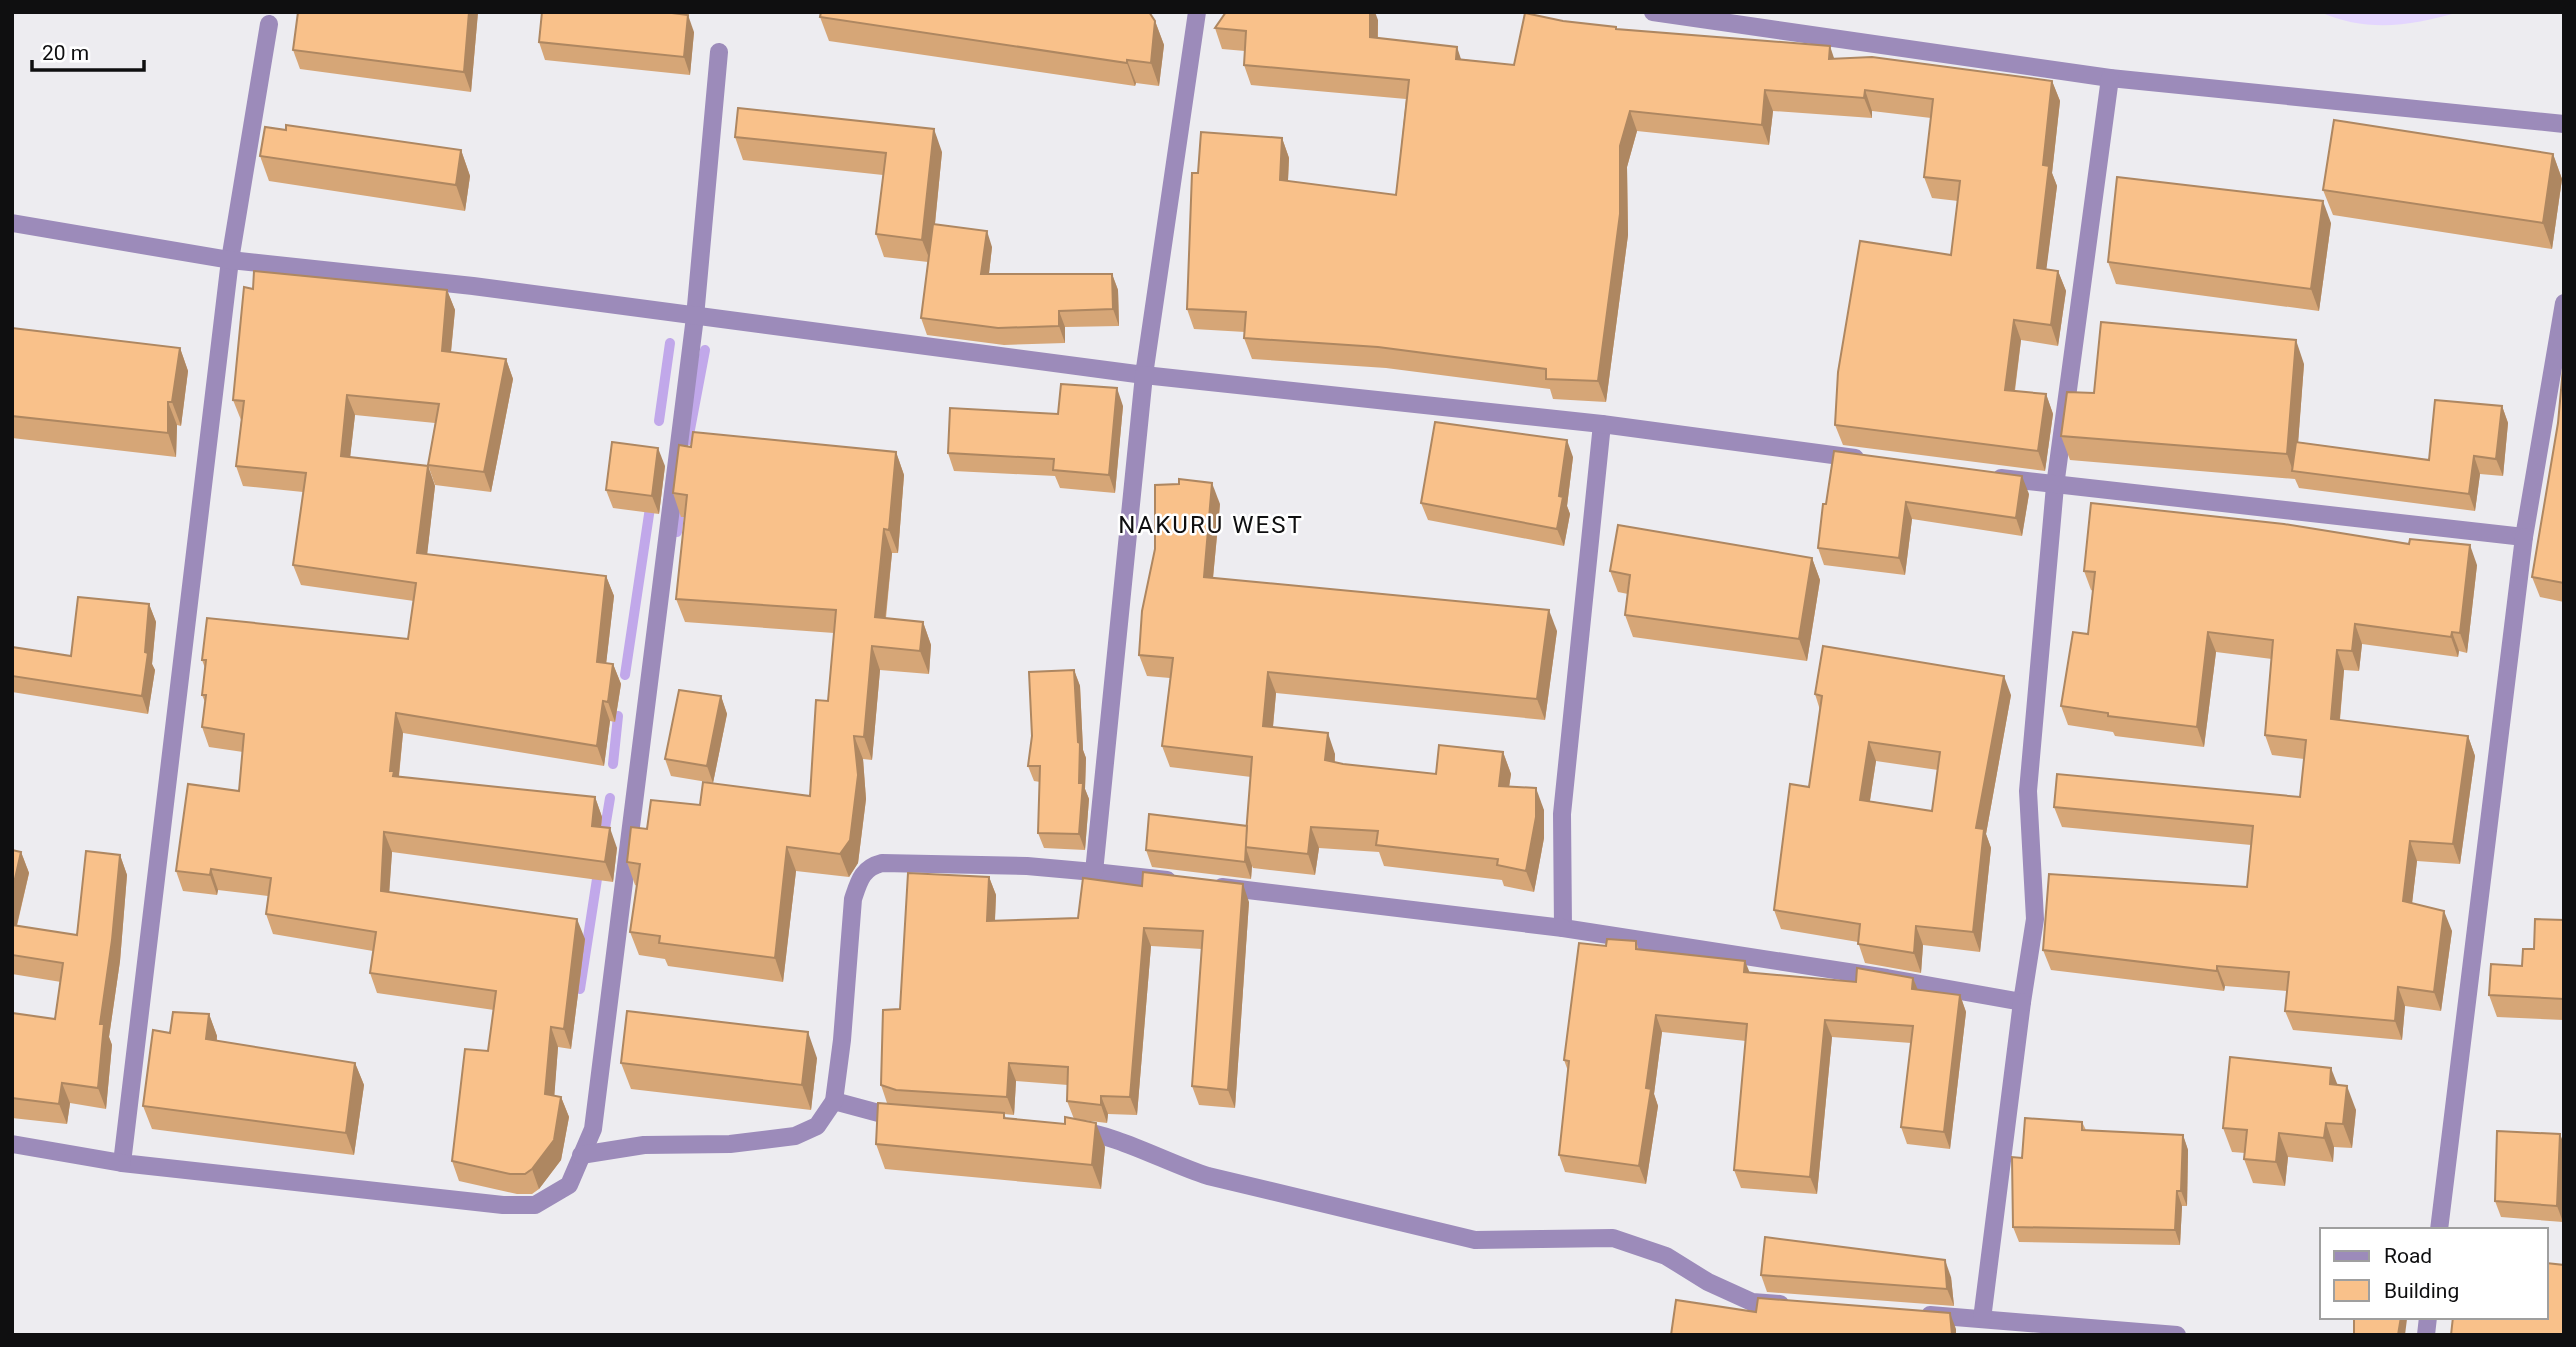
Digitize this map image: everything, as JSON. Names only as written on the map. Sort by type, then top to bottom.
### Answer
[{"type":"street","points":[[1094,872],[1144,375],[1197,12]]},
{"type":"street","points":[[1654,12],[2110,78],[2564,124]]},
{"type":"street","points":[[122,1163],[230,260],[269,24]]},
{"type":"street","points":[[12,1144],[122,1163],[503,1205],[535,1205],[569,1185],[593,1129],[695,317],[719,52]]},
{"type":"street","points":[[1982,1319],[2035,919],[2028,791],[2055,486],[2110,78]]},
{"type":"street","points":[[12,223],[230,260],[473,286],[1144,375],[1602,424],[1877,461]]},
{"type":"street","points":[[2439,1228],[2524,537],[2564,303]]},
{"type":"street","points":[[1563,928],[1562,814],[1602,424]]},
{"type":"street","points":[[1986,476],[2055,486],[2524,537]]},
{"type":"street","points":[[581,1155],[644,1145],[730,1144],[795,1136],[817,1126],[834,1101],[842,1040],[853,899],[859,879],[870,866],[882,863],[1027,866],[1094,872],[1563,928],[1887,978],[2022,1002]]},
{"type":"street","points":[[834,1101],[914,1120]]},
{"type":"street","points":[[1060,1129],[1100,1132],[1170,1164],[1208,1176],[1475,1240],[1613,1238],[1667,1256],[1708,1282],[1752,1301],[1793,1305]]},
{"type":"street","points":[[1915,1314],[2177,1335]]},
{"type":"shaded area","points":[[2320,12],[2459,12],[2406,24],[2372,25],[2337,19]]},
{"type":"building","points":[[298,12],[469,12],[464,72],[293,50]]},
{"type":"building","points":[[542,12],[664,12],[688,15],[684,57],[539,42]]},
{"type":"building","points":[[821,12],[1149,12],[1155,21],[1151,63],[1127,60],[1127,63],[820,17]]},
{"type":"building","points":[[1226,12],[1370,12],[1370,37],[1457,47],[1456,59],[1514,65],[1525,13],[1616,29],[1830,46],[1829,59],[1872,57],[2052,81],[2043,165],[2049,166],[2037,268],[2058,271],[2051,325],[2014,320],[2005,390],[2046,394],[2038,451],[1835,425],[1838,372],[1860,241],[1951,255],[1960,181],[1924,177],[1933,99],[1865,90],[1864,98],[1765,90],[1762,125],[1630,111],[1620,146],[1620,214],[1598,381],[1546,379],[1546,369],[1378,347],[1244,338],[1246,312],[1187,309],[1192,173],[1198,173],[1201,132],[1282,138],[1280,180],[1396,195],[1409,80],[1244,65],[1246,31],[1215,28]]},
{"type":"building","points":[[738,108],[934,129],[922,240],[876,234],[886,153],[735,137]]},
{"type":"building","points":[[2334,120],[2553,154],[2543,223],[2323,190]]},
{"type":"building","points":[[286,125],[461,150],[456,185],[260,156],[265,127],[286,130]]},
{"type":"building","points":[[2117,177],[2323,201],[2311,289],[2108,262]]},
{"type":"building","points":[[933,224],[987,231],[981,274],[1112,274],[1113,309],[1059,311],[1059,326],[998,328],[921,318]]},
{"type":"building","points":[[254,271],[447,290],[442,351],[506,359],[484,472],[428,465],[439,404],[347,395],[341,456],[428,466],[417,553],[606,576],[597,662],[613,664],[608,702],[603,701],[597,746],[396,713],[390,771],[394,771],[393,776],[595,797],[592,826],[610,828],[605,862],[384,832],[381,891],[577,919],[564,1029],[551,1027],[545,1094],[561,1097],[554,1140],[525,1174],[510,1174],[452,1161],[465,1049],[488,1051],[496,991],[370,973],[376,932],[266,914],[271,878],[211,869],[210,875],[176,871],[188,784],[239,791],[244,734],[202,727],[206,660],[202,660],[207,618],[408,639],[416,583],[293,565],[306,473],[236,466],[244,401],[233,400],[244,287],[253,289]]},
{"type":"building","points":[[2101,322],[2296,340],[2287,454],[2061,436],[2067,392],[2094,393]]},
{"type":"building","points":[[12,328],[180,348],[172,402],[168,402],[168,433],[12,416]]},
{"type":"building","points":[[2563,368],[2564,583],[2532,577],[2558,423]]},
{"type":"building","points":[[1061,384],[1117,388],[1109,475],[1053,470],[1054,459],[948,453],[950,408],[1058,414]]},
{"type":"building","points":[[2435,400],[2502,406],[2496,459],[2474,456],[2469,494],[2292,471],[2296,442],[2429,460]]},
{"type":"building","points":[[1435,422],[1567,440],[1559,496],[1563,497],[1557,529],[1421,503]]},
{"type":"building","points":[[693,432],[896,452],[889,530],[884,529],[875,617],[923,622],[920,651],[872,646],[864,737],[854,736],[858,775],[850,840],[840,854],[787,847],[775,958],[659,943],[660,936],[630,932],[640,864],[627,862],[631,827],[647,829],[651,800],[700,805],[703,782],[810,796],[816,700],[828,701],[836,610],[676,599],[687,495],[673,493],[679,445],[691,447]]},
{"type":"building","points":[[612,442],[658,448],[652,496],[606,490]]},
{"type":"building","points":[[1834,451],[2022,476],[2016,518],[1906,502],[1899,558],[1818,548],[1823,504],[1826,504]]},
{"type":"building","points":[[1179,479],[1212,483],[1204,577],[1549,610],[1537,699],[1268,672],[1263,726],[1328,733],[1325,760],[1343,764],[1436,774],[1439,745],[1503,752],[1499,786],[1536,788],[1536,817],[1526,871],[1497,865],[1498,859],[1376,845],[1378,831],[1311,827],[1308,854],[1245,847],[1252,757],[1162,746],[1173,658],[1139,655],[1142,611],[1155,549],[1155,485],[1179,484]]},
{"type":"building","points":[[2091,503],[2284,524],[2409,544],[2410,539],[2470,545],[2460,633],[2452,632],[2451,637],[2355,624],[2352,651],[2337,650],[2331,719],[2468,736],[2453,844],[2410,841],[2403,901],[2444,911],[2434,992],[2398,987],[2395,1021],[2285,1011],[2289,972],[2217,966],[2217,971],[2043,950],[2049,874],[2247,887],[2253,826],[2054,807],[2057,774],[2300,797],[2306,740],[2265,735],[2273,640],[2208,632],[2197,727],[2108,716],[2108,713],[2061,706],[2073,632],[2088,634],[2095,572],[2084,571]]},
{"type":"building","points":[[1618,525],[1812,558],[1799,639],[1625,615],[1630,575],[1610,571]]},
{"type":"building","points":[[78,597],[149,604],[145,652],[148,653],[142,696],[12,676],[12,647],[71,656]]},
{"type":"building","points":[[1823,646],[2004,676],[1976,828],[1984,829],[1973,932],[1916,926],[1914,953],[1858,944],[1860,924],[1774,910],[1790,784],[1809,787],[1822,696],[1815,694]],"holes":[[[1869,742],[1940,752],[1932,811],[1860,800]]]},
{"type":"building","points":[[1074,670],[1080,743],[1079,783],[1083,783],[1079,834],[1038,833],[1040,766],[1028,766],[1032,736],[1029,672]]},
{"type":"building","points":[[679,690],[721,696],[707,766],[665,759]]},
{"type":"building","points":[[1149,814],[1247,826],[1245,862],[1146,850]]},
{"type":"building","points":[[12,850],[21,852],[12,892]]},
{"type":"building","points":[[86,851],[120,855],[100,1024],[104,1024],[98,1088],[62,1083],[59,1104],[12,1098],[12,1013],[55,1019],[63,963],[12,955],[12,925],[77,935]]},
{"type":"building","points":[[1143,872],[1243,884],[1228,1090],[1192,1086],[1203,931],[1144,928],[1130,1097],[1101,1096],[1101,1105],[1067,1101],[1068,1067],[1009,1063],[1007,1097],[896,1090],[881,1085],[883,1010],[900,1009],[908,873],[989,877],[987,921],[1078,918],[1083,878],[1142,886]]},
{"type":"building","points":[[2535,919],[2564,920],[2564,999],[2489,995],[2491,964],[2522,966],[2523,949],[2534,949]]},
{"type":"building","points":[[1607,939],[1636,941],[1636,949],[1745,961],[1744,972],[1856,982],[1857,968],[1913,978],[1912,989],[1960,995],[1944,1132],[1901,1127],[1913,1026],[1825,1020],[1810,1177],[1734,1170],[1747,1024],[1656,1015],[1646,1088],[1651,1089],[1639,1166],[1559,1155],[1569,1061],[1564,1060],[1579,943],[1606,946]]},
{"type":"building","points":[[627,1011],[808,1032],[802,1085],[621,1063]]},
{"type":"building","points":[[173,1012],[209,1014],[206,1039],[355,1063],[346,1133],[143,1106],[153,1030],[170,1033]]},
{"type":"building","points":[[2230,1057],[2331,1068],[2330,1084],[2347,1086],[2343,1124],[2326,1123],[2324,1138],[2279,1133],[2276,1162],[2244,1159],[2247,1130],[2223,1128]]},
{"type":"building","points":[[878,1103],[1004,1113],[1004,1118],[1065,1124],[1065,1117],[1096,1123],[1092,1165],[876,1144]]},
{"type":"building","points":[[2025,1118],[2082,1122],[2082,1130],[2183,1135],[2181,1191],[2177,1191],[2175,1230],[2013,1227],[2012,1157],[2022,1158]]},
{"type":"building","points":[[2497,1131],[2560,1134],[2557,1206],[2495,1201]]},
{"type":"building","points":[[1765,1237],[1945,1260],[1947,1289],[1761,1275]]},
{"type":"building","points":[[2548,1263],[2564,1265],[2564,1335],[2451,1335],[2453,1319],[2548,1319]]},
{"type":"building","points":[[1758,1298],[1950,1313],[1952,1335],[1671,1335],[1676,1300],[1756,1312]]},
{"type":"building","points":[[2354,1319],[2401,1319],[2398,1335],[2354,1335]]},
{"type":"waterway","points":[[659,421],[670,343]]},
{"type":"waterway","points":[[688,440],[705,350]]},
{"type":"waterway","points":[[677,532],[681,498]]},
{"type":"waterway","points":[[625,675],[651,501]]},
{"type":"waterway","points":[[613,764],[618,716]]},
{"type":"waterway","points":[[603,840],[610,798]]},
{"type":"waterway","points":[[580,989],[599,866]]},
{"type":"district","name":"NAKURU WEST","points":[[1211,525]]}]
